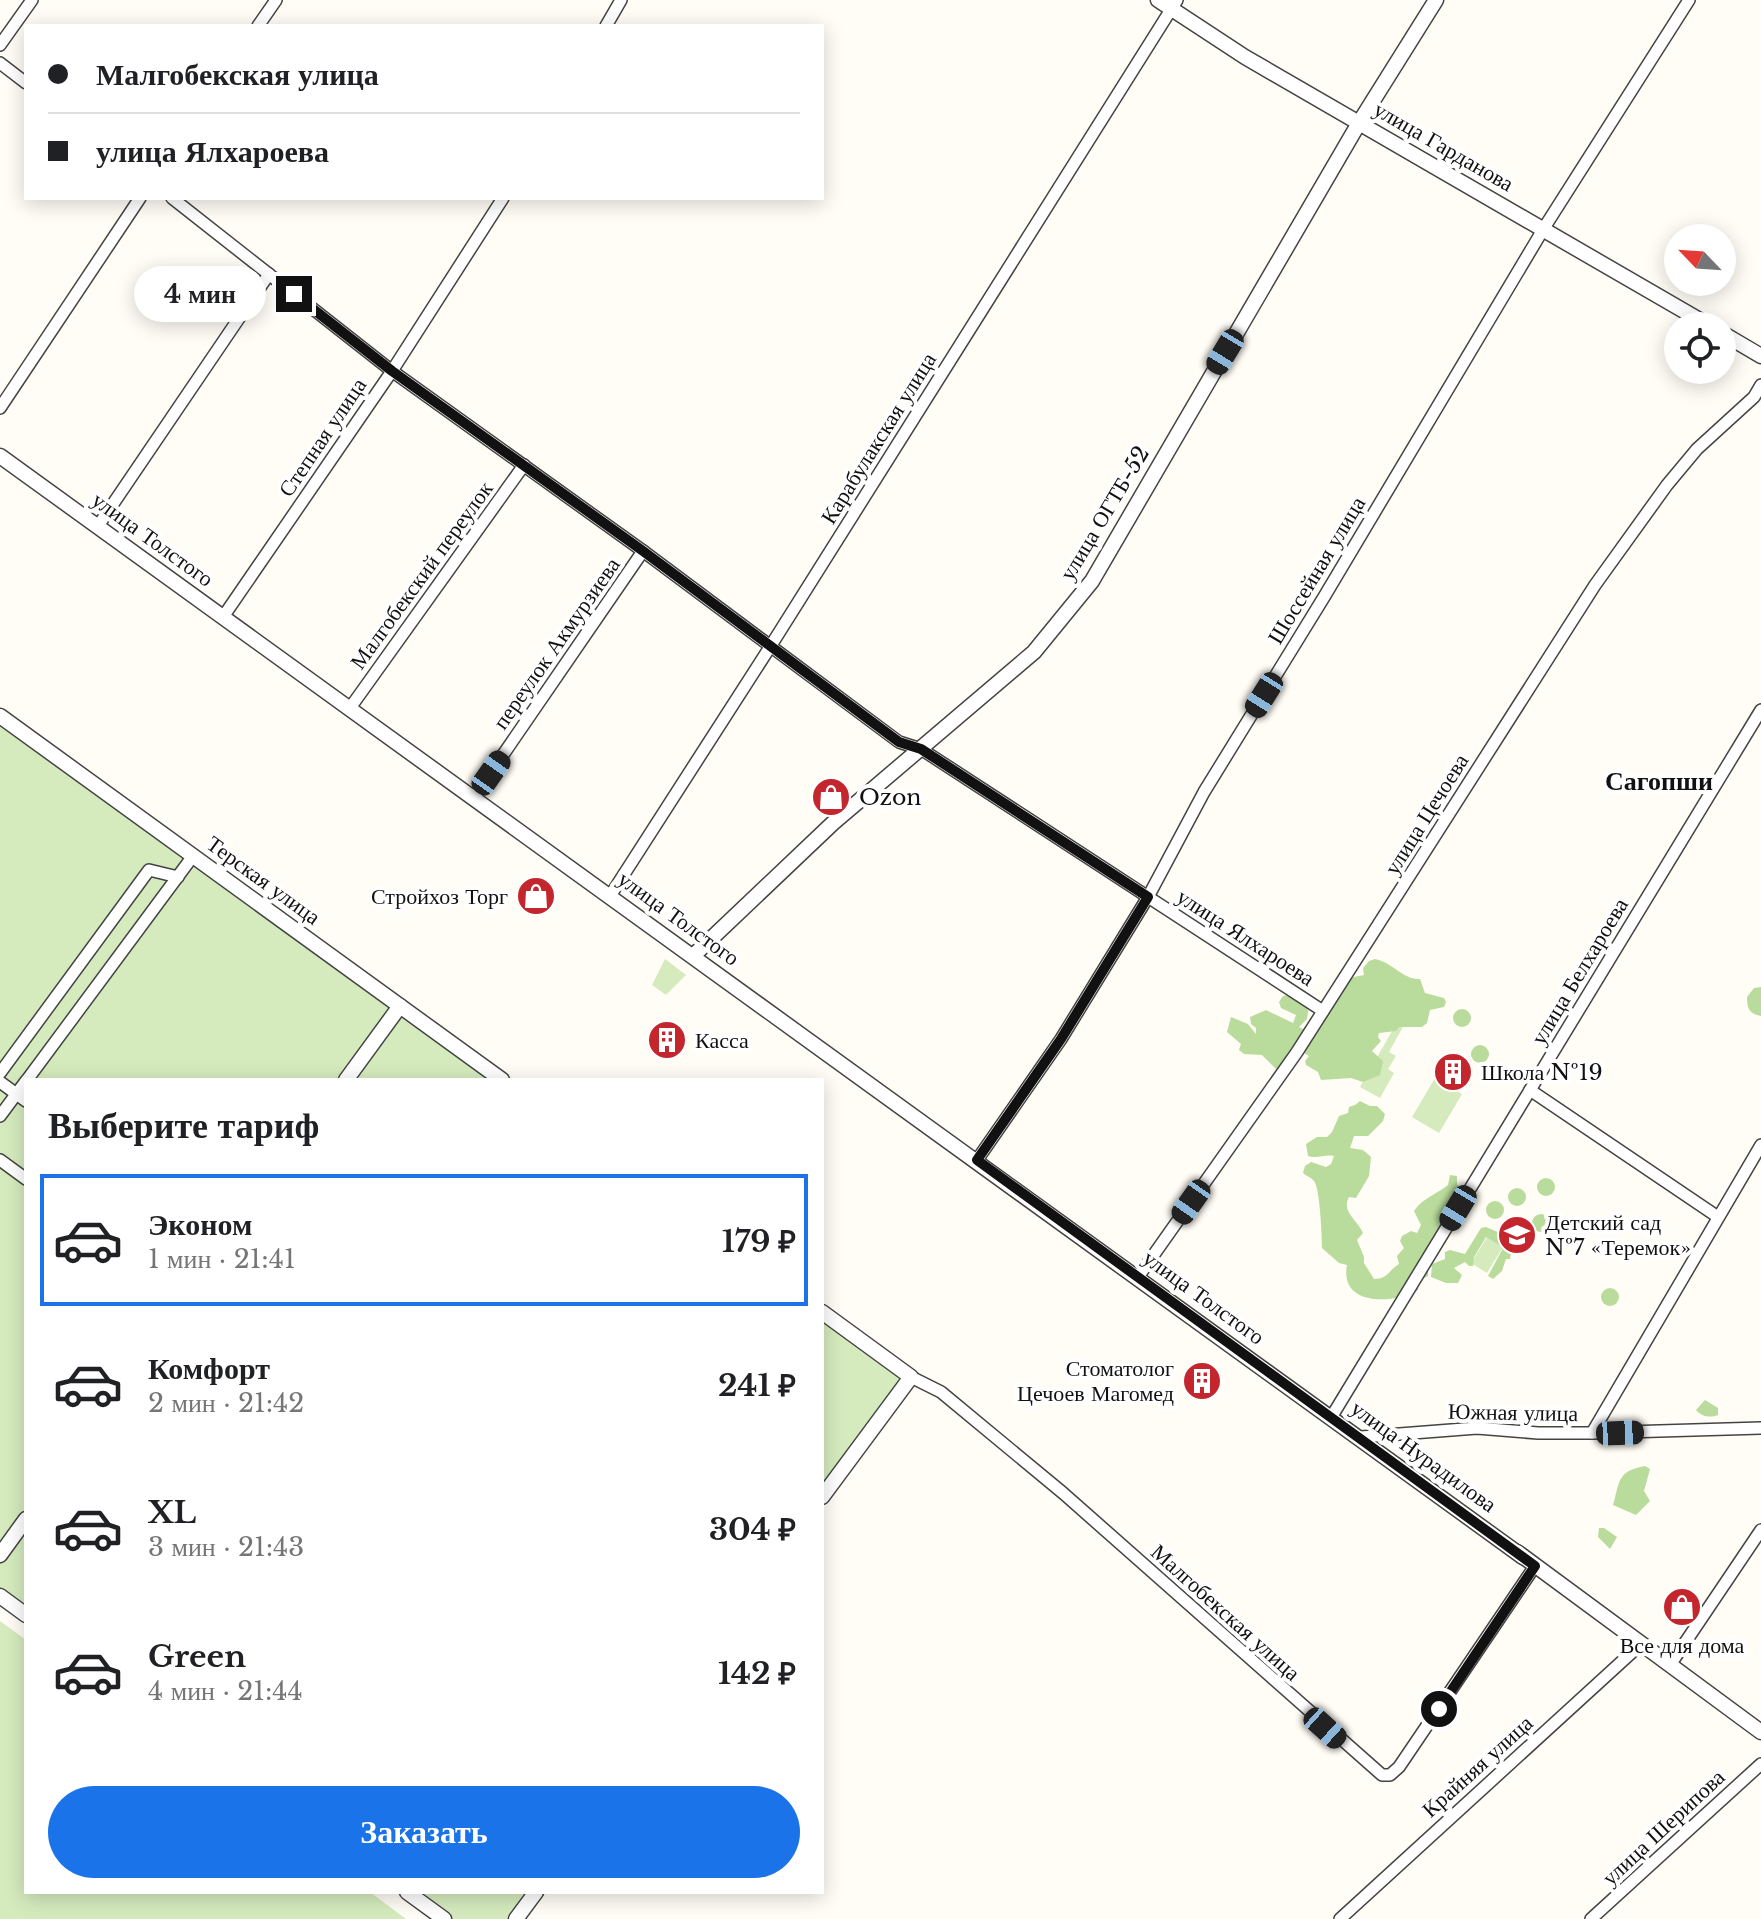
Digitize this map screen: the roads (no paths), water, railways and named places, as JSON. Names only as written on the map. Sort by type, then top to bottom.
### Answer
[{"type":"street","points":[[0,45],[32,0]]},
{"type":"street","points":[[259,24],[276,0]]},
{"type":"street","points":[[607,24],[621,0]]},
{"type":"street","name":"улица Гарданова","points":[[1158,0],[1174,4],[1245,57],[1686,312]]},
{"type":"street","name":"улица ОГТБ-52","points":[[694,955],[833,823],[1034,652],[1092,581],[1359,123],[1436,0]]},
{"type":"street","name":"Шоссейная улица","points":[[977,1160],[1061,1039],[1148,897],[1204,792],[1544,228],[1689,0]]},
{"type":"street","name":"Карабулакская улица","points":[[610,896],[1174,4]]},
{"type":"street","points":[[0,63],[24,81]]},
{"type":"street","points":[[0,408],[139,200]]},
{"type":"street","name":"улица Ялхароева","points":[[175,200],[392,371],[643,551],[899,742],[921,749],[1323,1011]]},
{"type":"street","name":"Степная улица","points":[[223,617],[392,371],[502,200]]},
{"type":"street","points":[[98,526],[269,274]]},
{"type":"street","points":[[1736,341],[1761,356]]},
{"type":"street","name":"улица Цечоева","points":[[1138,1277],[1323,1011],[1595,585],[1688,459],[1754,397],[1761,385]]},
{"type":"street","name":"улица Толстого","points":[[0,456],[1332,1416]]},
{"type":"street","name":"Малгобекский переулок","points":[[350,708],[524,465]]},
{"type":"street","name":"переулок Акмурзиева","points":[[474,797],[643,551]]},
{"type":"street","name":"улица Белхароева","points":[[1332,1416],[1761,710]]},
{"type":"street","name":"Терская улица","points":[[0,716],[499,1078]]},
{"type":"street","points":[[27,1078],[193,856]]},
{"type":"street","points":[[0,1073],[149,870],[178,877]]},
{"type":"street","points":[[347,1078],[400,1006]]},
{"type":"street","points":[[0,1082],[21,1098],[0,1116]]},
{"type":"street","points":[[1530,1090],[1718,1217]]},
{"type":"street","points":[[1592,1433],[1761,1145]]},
{"type":"street","points":[[0,1160],[24,1178]]},
{"type":"street","points":[[824,1313],[911,1377],[824,1494]]},
{"type":"street","name":"Малгобекская улица","points":[[911,1377],[941,1392],[1063,1493],[1382,1775],[1390,1775],[1399,1767],[1529,1561]]},
{"type":"street","name":"улица Нурадилова","points":[[1332,1416],[1761,1732]]},
{"type":"street","name":"улица Нурадилова","points":[[1332,1416],[1529,1561]]},
{"type":"street","name":"Южная улица","points":[[1361,1437],[1477,1428],[1592,1433],[1761,1428]]},
{"type":"street","points":[[0,1555],[24,1522]]},
{"type":"street","points":[[1670,1665],[1761,1530]]},
{"type":"street","points":[[0,1596],[24,1614]]},
{"type":"street","name":"Крайняя улица","points":[[1340,1919],[1641,1644]]},
{"type":"street","name":"улица Шерипова","points":[[1591,1919],[1761,1764]]},
{"type":"street","points":[[410,1894],[444,1919]]},
{"type":"street","points":[[516,1919],[535,1894]]},
{"type":"place","name":"Ozon","points":[[831,797]]},
{"type":"place","name":"Стройхоз Торг","points":[[536,896]]},
{"type":"place","name":"Касса","points":[[667,1040]]},
{"type":"place","name":"Школа №19","points":[[1453,1072]]},
{"type":"place","name":"Детский сад №7 «Теремок»","points":[[1517,1235]]},
{"type":"place","name":"Стоматолог Цечоев Магомед","points":[[1202,1381]]},
{"type":"place","name":"Все для дома","points":[[1682,1607]]},
{"type":"district","name":"Сагопши","points":[[1659,781]]}]
